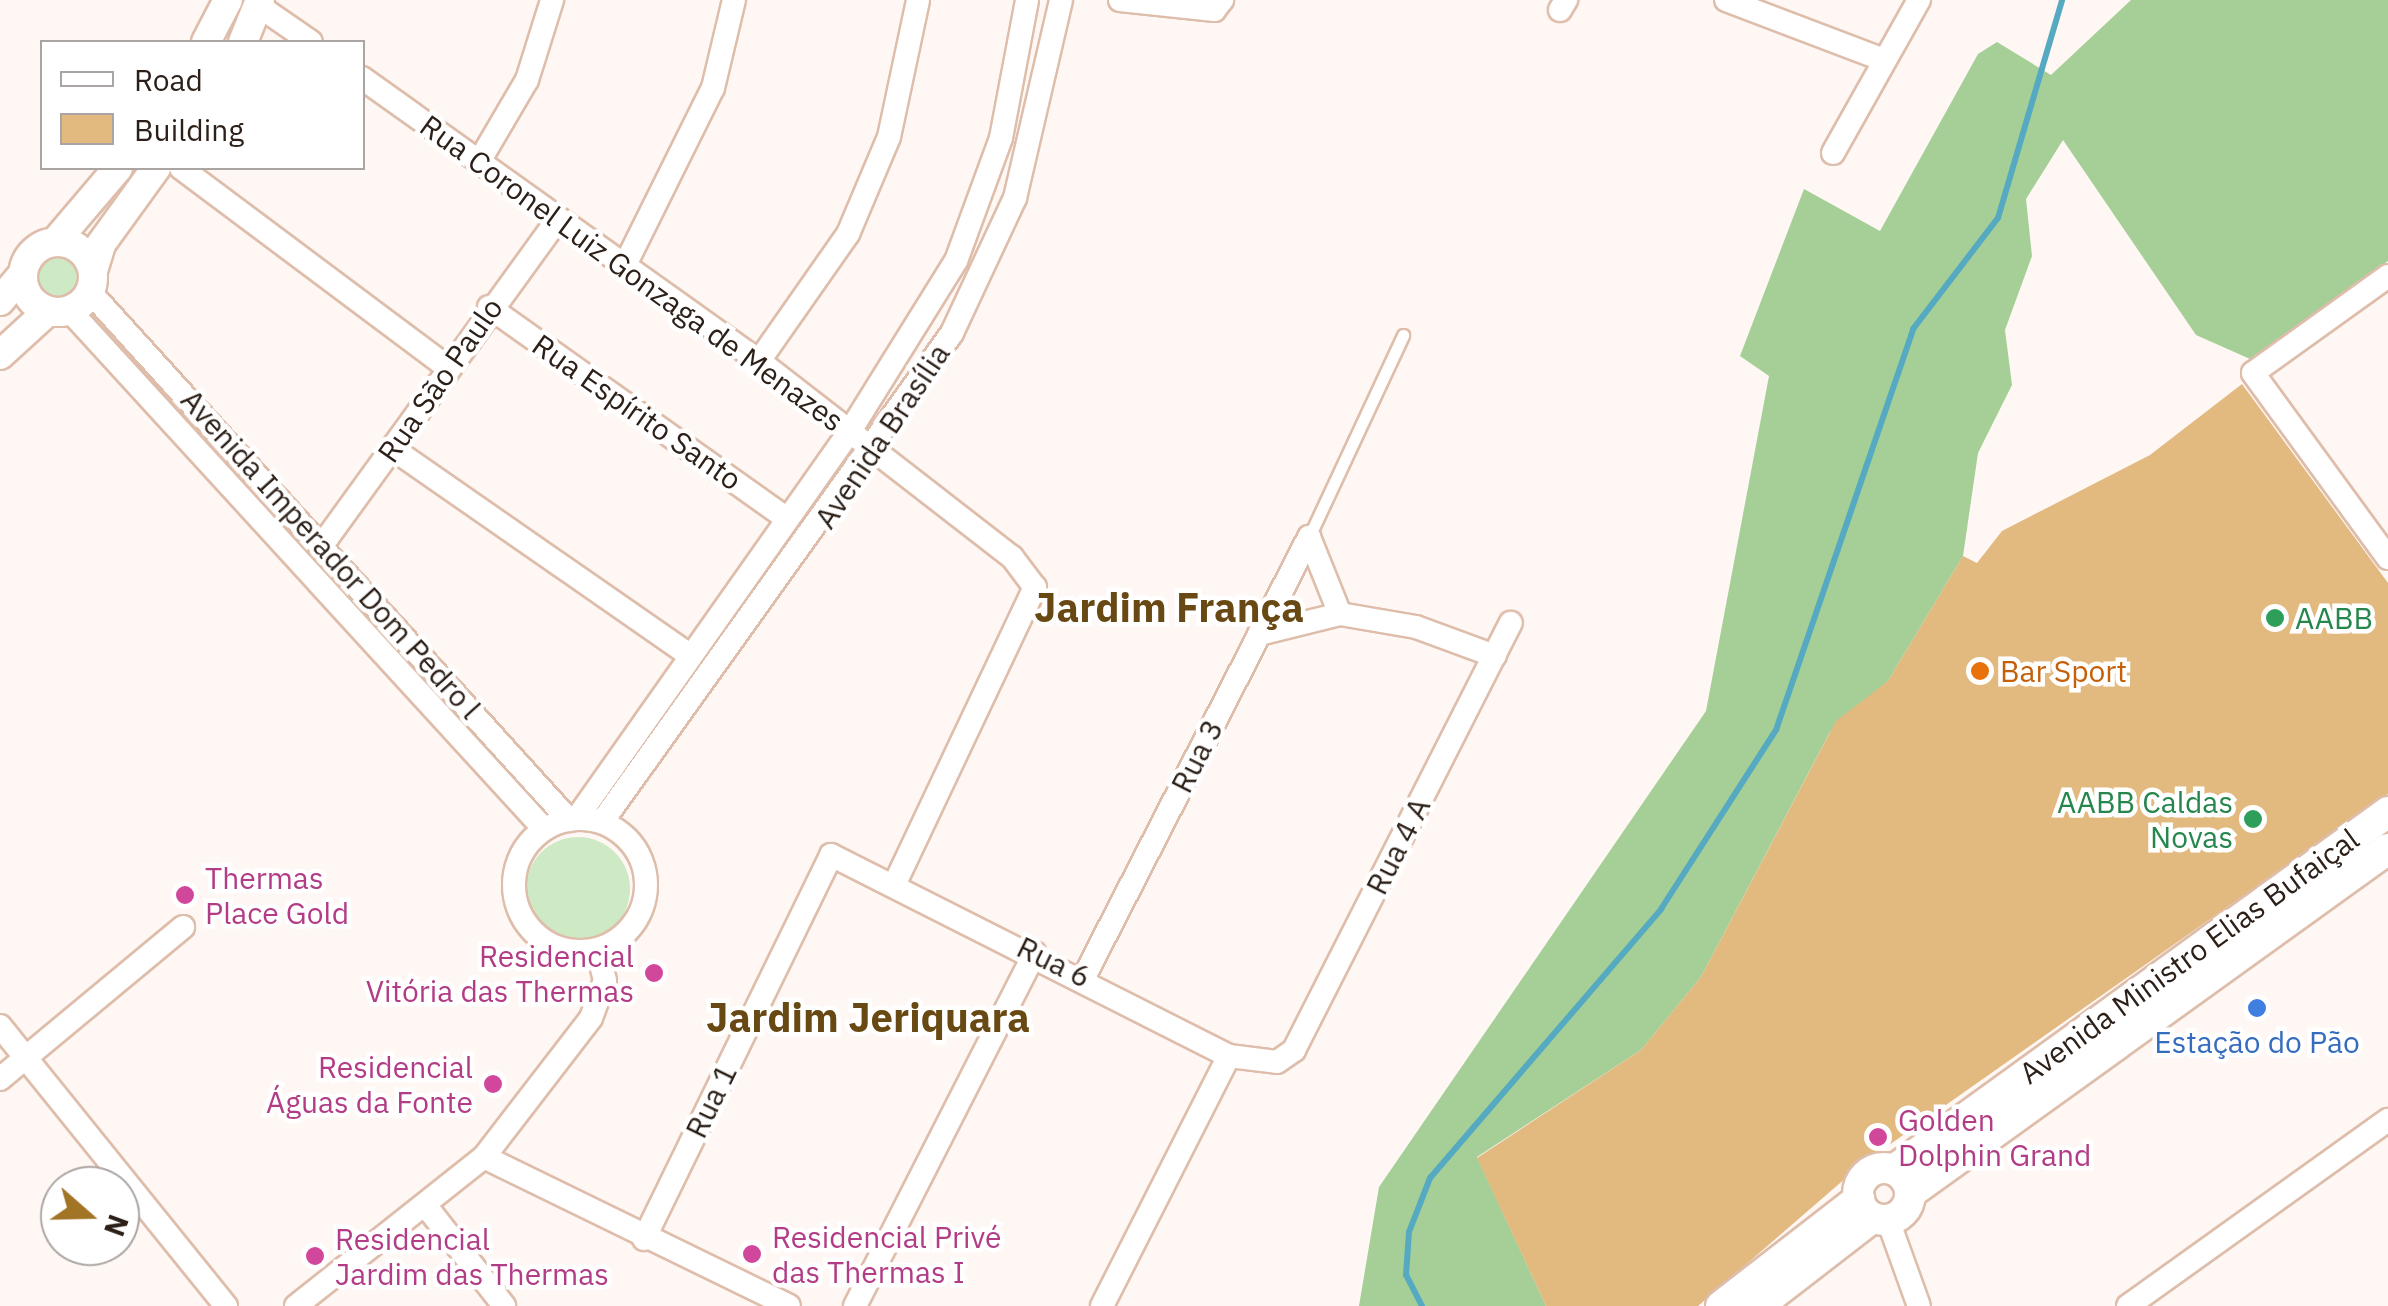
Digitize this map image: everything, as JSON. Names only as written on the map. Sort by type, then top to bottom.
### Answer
[{"type":"main road","name":"Avenida Ministro Elias Bufaiçal","points":[[1902,1182],[2388,812]]},
{"type":"main road","name":"Avenida Ministro Elias Bufaiçal","points":[[1902,1182],[2388,849]]},
{"type":"main road","points":[[1873,1212],[1865,1177],[1902,1182]]},
{"type":"main road","points":[[1758,1306],[1873,1212],[1902,1182]]},
{"type":"main road","points":[[1721,1306],[1873,1212]]},
{"type":"street","points":[[207,40],[228,0]]},
{"type":"street","points":[[480,160],[527,80],[552,0]]},
{"type":"street","points":[[625,266],[713,88],[734,0]]},
{"type":"street","points":[[759,361],[848,234],[889,137],[918,0]]},
{"type":"street","name":"Avenida Brasília","points":[[573,819],[785,516],[850,431],[956,261],[1001,138],[1028,0]]},
{"type":"street","name":"Avenida Brasília","points":[[602,822],[876,451],[994,252],[1061,0]]},
{"type":"street","points":[[1120,0],[1214,10],[1222,0]]},
{"type":"street","points":[[1726,0],[1884,60]]},
{"type":"street","points":[[1833,153],[1919,0]]},
{"type":"street","points":[[244,40],[259,3],[308,40]]},
{"type":"street","name":"Rua Coronel Luiz Gonzaga de Menazes","points":[[365,80],[480,160],[557,221],[759,361],[1012,556],[1036,587],[894,885]]},
{"type":"street","points":[[0,301],[23,274],[33,252],[54,242],[116,170]]},
{"type":"street","points":[[0,355],[75,296],[100,244],[155,170]]},
{"type":"street","points":[[184,170],[447,367]]},
{"type":"street","name":"Rua São Paulo","points":[[326,541],[489,307],[557,221]]},
{"type":"street","points":[[54,242],[75,246],[75,296]]},
{"type":"street","points":[[23,274],[29,297],[75,296]]},
{"type":"street","points":[[2386,550],[2253,372],[2388,276]]},
{"type":"street","name":"Avenida Imperador Dom Pedro l","points":[[75,296],[326,541],[573,819]]},
{"type":"street","name":"Avenida Imperador Dom Pedro l","points":[[75,296],[544,829]]},
{"type":"street","name":"Rua Espírito Santo","points":[[489,307],[785,516]]},
{"type":"street","points":[[392,449],[688,654]]},
{"type":"street","points":[[1310,537],[1340,614]]},
{"type":"street","name":"Rua 3","points":[[1085,975],[1310,537]]},
{"type":"street","points":[[1259,634],[1340,614],[1416,626],[1495,656]]},
{"type":"street","name":"Rua 4 A","points":[[1277,1062],[1294,1050],[1512,623]]},
{"type":"street","points":[[573,819],[602,822],[635,847],[646,888],[632,927],[597,950],[538,938],[516,903],[518,862],[544,829],[573,819]]},
{"type":"street","name":"Rua 6","points":[[831,855],[1085,975],[1230,1056],[1277,1062]]},
{"type":"street","name":"Rua 1","points":[[644,1239],[831,855]]},
{"type":"street","points":[[0,1079],[183,927]]},
{"type":"street","points":[[296,1306],[484,1157],[591,1018],[605,980],[597,950]]},
{"type":"street","points":[[855,1306],[1036,953]]},
{"type":"street","points":[[0,1026],[226,1306]]},
{"type":"street","points":[[1102,1306],[1230,1056]]},
{"type":"street","points":[[2128,1306],[2388,1120]]},
{"type":"street","points":[[484,1157],[644,1239],[789,1306]]},
{"type":"street","points":[[426,1206],[504,1306]]},
{"type":"street","points":[[1873,1212],[1919,1306]]},
{"type":"lane","points":[[1310,537],[1403,335]]},
{"type":"green space","points":[[2131,0],[2388,0],[2388,261],[2250,359],[2196,335],[2063,140],[2026,199],[2032,256],[2005,330],[2012,385],[1978,453],[1963,556],[1888,681],[1830,732],[1701,977],[1641,1050],[1477,1157],[1546,1306],[1359,1306],[1379,1187],[1706,711],[1769,376],[1740,356],[1804,189],[1880,231],[1978,54],[1997,42],[2051,75]]},
{"type":"green space","points":[[58,254],[74,261],[81,277],[74,293],[58,300],[42,293],[35,277],[42,261]]},
{"type":"green space","points":[[578,837],[598,841],[615,852],[626,869],[630,889],[626,909],[615,926],[598,937],[578,941],[558,937],[541,926],[530,909],[526,889],[530,869],[541,852],[558,841]]},
{"type":"building","points":[[2242,384],[2388,583],[2388,794],[1862,1164],[1698,1306],[1546,1306],[1477,1158],[1641,1050],[1701,977],[1836,721],[1888,681],[1963,556],[1977,563],[2002,531],[2150,455]]},
{"type":"waterway","points":[[1422,1306],[1406,1275],[1409,1232],[1430,1178],[1661,909],[1776,730],[1913,329],[1998,218],[2062,0]]},
{"type":"place","name":"AABB","points":[[2275,618]]},
{"type":"place","name":"Bar Sport","points":[[1980,671]]},
{"type":"place","name":"AABB Caldas Novas","points":[[2253,819]]},
{"type":"place","name":"Thermas Place Gold","points":[[185,895]]},
{"type":"place","name":"Residencial Vitória das Thermas","points":[[654,973]]},
{"type":"place","name":"Estação do Pão","points":[[2257,1008]]},
{"type":"place","name":"Residencial Águas da Fonte","points":[[493,1084]]},
{"type":"place","name":"Golden Dolphin Grand","points":[[1878,1137]]},
{"type":"place","name":"Residencial Privé das Thermas I","points":[[752,1254]]},
{"type":"place","name":"Residencial Jardim das Thermas","points":[[315,1256]]},
{"type":"district","name":"Jardim França","points":[[1169,607]]},
{"type":"district","name":"Jardim Jeriquara","points":[[868,1017]]}]
